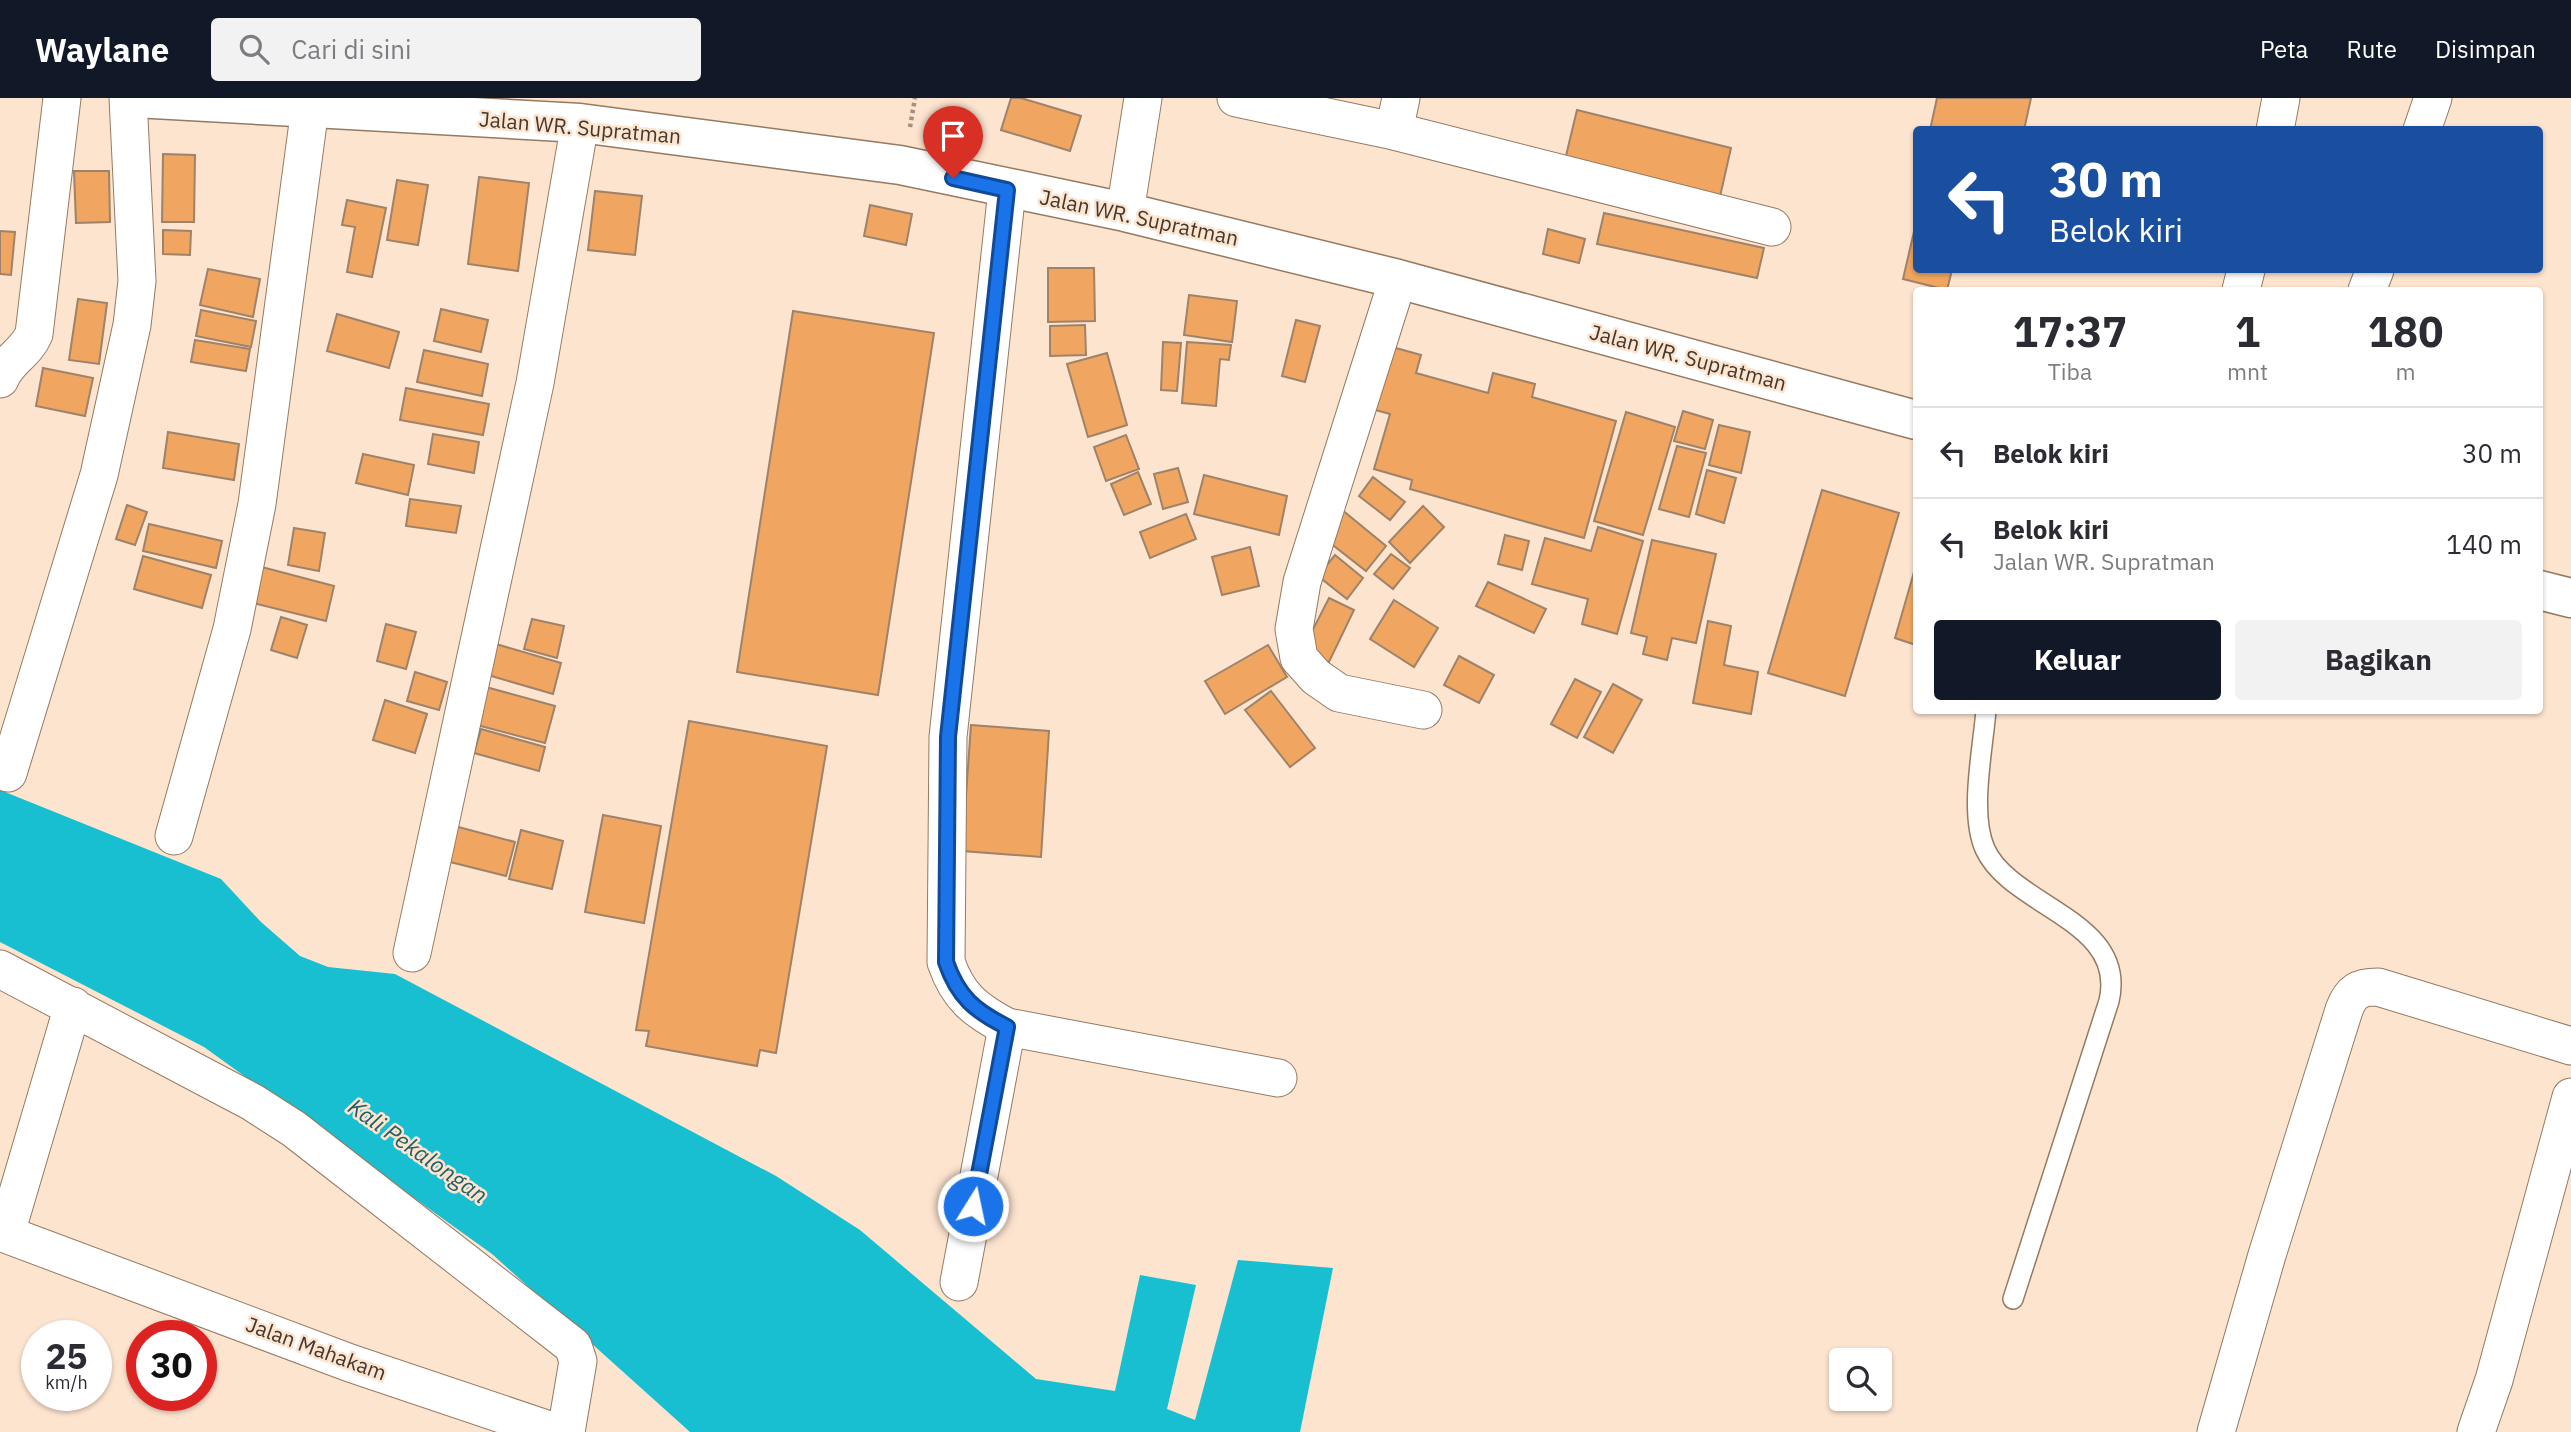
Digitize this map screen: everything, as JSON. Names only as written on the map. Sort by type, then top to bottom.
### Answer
[{"type":"street","points":[[0,379],[8,363],[26,350],[34,334],[62,98]]},
{"type":"street","points":[[8,773],[99,475],[132,325],[137,281],[128,98]]},
{"type":"street","points":[[1125,212],[1143,98]]},
{"type":"street","points":[[1236,98],[1397,114],[1772,227]]},
{"type":"street","points":[[2276,126],[2281,98]]},
{"type":"street","points":[[2423,126],[2433,98]]},
{"type":"street","name":"Jalan WR. Supratman","points":[[156,99],[580,123],[900,165],[1007,190],[1125,212],[1398,279],[1913,419]]},
{"type":"street","points":[[174,836],[232,629],[257,504],[310,108]]},
{"type":"street","points":[[412,953],[535,383],[580,123]]},
{"type":"street","points":[[1007,190],[948,737],[946,962],[951,978],[975,1011],[1007,1027],[1278,1078]]},
{"type":"street","points":[[1398,279],[1302,582],[1294,641],[1299,657],[1328,687],[1339,693],[1423,710]]},
{"type":"street","points":[[2543,591],[2571,598]]},
{"type":"street","points":[[0,969],[252,1102],[294,1129],[573,1346],[578,1361],[566,1432]]},
{"type":"street","points":[[2216,1432],[2267,1255],[2344,1010],[2353,993],[2363,987],[2378,987],[2571,1046]]},
{"type":"street","points":[[3,1232],[74,1006]]},
{"type":"street","points":[[959,1282],[1007,1027]]},
{"type":"street","points":[[2476,1432],[2494,1380],[2571,1097]]},
{"type":"street","name":"Jalan Mahakam","points":[[3,1232],[351,1363],[555,1432]]},
{"type":"lane","points":[[1986,714],[1979,811],[1986,851],[2009,876],[2083,930],[2105,958],[2112,973],[2109,1001],[2013,1299]]},
{"type":"water","name":"Kali Pekalongan","points":[[0,790],[221,879],[261,922],[300,956],[328,967],[395,974],[776,1176],[860,1230],[1036,1379],[1115,1391],[1140,1275],[1196,1285],[1167,1409],[1195,1420],[1238,1260],[1333,1268],[1300,1432],[690,1432],[492,1254],[204,1047],[0,942]]},
{"type":"building","points":[[1011,98],[1021,98],[1081,116],[1070,151],[1001,130]]},
{"type":"building","points":[[1937,98],[2031,98],[2025,126],[1931,126]]},
{"type":"building","points":[[1577,110],[1731,148],[1719,201],[1564,164]]},
{"type":"building","points":[[163,154],[195,155],[194,222],[162,222]]},
{"type":"building","points":[[74,171],[109,171],[110,222],[76,223]]},
{"type":"building","points":[[479,177],[529,183],[518,271],[468,264]]},
{"type":"building","points":[[397,180],[428,185],[418,245],[387,240]]},
{"type":"building","points":[[595,191],[642,196],[635,255],[588,250]]},
{"type":"building","points":[[347,200],[386,208],[372,277],[347,272],[355,227],[342,225]]},
{"type":"building","points":[[870,205],[912,214],[906,245],[864,236]]},
{"type":"building","points":[[1604,213],[1764,248],[1757,278],[1597,244]]},
{"type":"building","points":[[1548,229],[1585,239],[1579,263],[1543,254]]},
{"type":"building","points":[[163,230],[191,231],[190,255],[163,254]]},
{"type":"building","points":[[0,231],[15,232],[11,275],[0,274]]},
{"type":"building","points":[[1913,236],[1913,273],[1951,273],[1948,287],[1935,287],[1903,279]]},
{"type":"building","points":[[1048,268],[1094,268],[1095,321],[1048,322]]},
{"type":"building","points":[[208,269],[260,279],[253,317],[200,305]]},
{"type":"building","points":[[1189,295],[1237,301],[1232,342],[1184,335]]},
{"type":"building","points":[[78,299],[107,303],[99,364],[69,360]]},
{"type":"building","points":[[441,309],[488,320],[481,352],[434,341]]},
{"type":"building","points":[[201,310],[256,321],[251,347],[196,336]]},
{"type":"building","points":[[793,311],[934,333],[878,695],[737,672]]},
{"type":"building","points":[[337,314],[399,332],[389,368],[327,351]]},
{"type":"building","points":[[1296,320],[1320,326],[1305,382],[1282,376]]},
{"type":"building","points":[[1085,325],[1086,355],[1050,356],[1050,326]]},
{"type":"building","points":[[195,340],[250,349],[246,371],[191,362]]},
{"type":"building","points":[[1163,342],[1181,343],[1177,391],[1161,390]]},
{"type":"building","points":[[1187,342],[1231,345],[1229,360],[1220,359],[1216,406],[1182,403]]},
{"type":"building","points":[[1385,345],[1421,355],[1416,373],[1488,393],[1493,373],[1535,384],[1532,397],[1616,421],[1584,538],[1410,489],[1412,480],[1374,469],[1390,414],[1368,408]]},
{"type":"building","points":[[424,350],[488,364],[482,396],[417,382]]},
{"type":"building","points":[[1107,353],[1127,425],[1088,437],[1067,364]]},
{"type":"building","points":[[43,368],[93,378],[85,416],[36,406]]},
{"type":"building","points":[[406,388],[489,404],[483,435],[400,420]]},
{"type":"building","points":[[1683,411],[1713,420],[1705,449],[1674,441]]},
{"type":"building","points":[[1626,412],[1675,427],[1643,535],[1594,521]]},
{"type":"building","points":[[1719,425],[1750,432],[1741,473],[1709,465]]},
{"type":"building","points":[[168,432],[239,444],[234,480],[163,468]]},
{"type":"building","points":[[433,434],[479,442],[474,473],[428,464]]},
{"type":"building","points":[[1126,435],[1139,469],[1106,481],[1094,447]]},
{"type":"building","points":[[1677,446],[1706,453],[1689,517],[1659,509]]},
{"type":"building","points":[[363,454],[414,465],[408,495],[356,483]]},
{"type":"building","points":[[1178,468],[1188,502],[1163,509],[1154,474]]},
{"type":"building","points":[[1707,470],[1736,478],[1724,523],[1696,514]]},
{"type":"building","points":[[1138,472],[1151,504],[1124,515],[1111,484]]},
{"type":"building","points":[[1204,475],[1287,496],[1279,535],[1194,514]]},
{"type":"building","points":[[1373,477],[1405,502],[1390,520],[1359,496]]},
{"type":"building","points":[[1822,490],[1899,513],[1845,696],[1768,673]]},
{"type":"building","points":[[410,499],[461,506],[456,533],[406,526]]},
{"type":"building","points":[[127,505],[147,512],[135,545],[116,539]]},
{"type":"building","points":[[1423,506],[1444,527],[1410,563],[1389,542]]},
{"type":"building","points":[[1341,509],[1386,546],[1366,571],[1320,535]]},
{"type":"building","points":[[1186,514],[1196,539],[1150,558],[1140,532]]},
{"type":"building","points":[[149,524],[222,541],[216,568],[143,551]]},
{"type":"building","points":[[1598,527],[1643,541],[1617,634],[1582,624],[1588,599],[1532,584],[1545,538],[1591,551]]},
{"type":"building","points":[[294,528],[325,533],[319,571],[288,565]]},
{"type":"building","points":[[1505,535],[1529,541],[1522,570],[1498,564]]},
{"type":"building","points":[[1652,540],[1716,554],[1696,643],[1672,638],[1667,660],[1643,654],[1647,637],[1631,633]]},
{"type":"building","points":[[1250,547],[1259,586],[1222,595],[1212,557]]},
{"type":"building","points":[[1391,554],[1410,568],[1393,589],[1374,574]]},
{"type":"building","points":[[1335,555],[1363,578],[1347,599],[1318,576]]},
{"type":"building","points":[[143,556],[211,575],[202,608],[134,589]]},
{"type":"building","points":[[258,566],[334,586],[326,621],[249,602]]},
{"type":"building","points":[[1913,575],[1913,644],[1895,638]]},
{"type":"building","points":[[1488,582],[1546,609],[1534,633],[1476,606]]},
{"type":"building","points":[[1329,598],[1354,610],[1328,664],[1302,651]]},
{"type":"building","points":[[1394,600],[1438,628],[1414,667],[1370,639]]},
{"type":"building","points":[[281,617],[307,625],[297,658],[271,650]]},
{"type":"building","points":[[532,619],[564,626],[557,658],[524,649]]},
{"type":"building","points":[[1708,621],[1731,626],[1724,665],[1758,672],[1751,714],[1693,703]]},
{"type":"building","points":[[386,624],[416,632],[406,669],[377,661]]},
{"type":"building","points":[[496,644],[561,663],[553,694],[488,675]]},
{"type":"building","points":[[1268,645],[1287,677],[1225,714],[1205,681]]},
{"type":"building","points":[[1459,656],[1494,675],[1479,703],[1444,685]]},
{"type":"building","points":[[415,672],[447,682],[439,710],[407,701]]},
{"type":"building","points":[[1575,679],[1601,692],[1577,738],[1551,724]]},
{"type":"building","points":[[1613,684],[1642,700],[1613,753],[1584,737]]},
{"type":"building","points":[[486,687],[555,706],[545,743],[477,725]]},
{"type":"building","points":[[1271,691],[1315,748],[1290,767],[1245,710]]},
{"type":"building","points":[[385,700],[427,714],[415,753],[373,740]]},
{"type":"building","points":[[689,721],[827,746],[776,1053],[760,1050],[757,1066],[646,1046],[649,1031],[636,1030]]},
{"type":"building","points":[[971,725],[1049,731],[1041,857],[962,851]]},
{"type":"building","points":[[481,729],[545,747],[539,771],[474,753]]},
{"type":"building","points":[[603,815],[661,826],[644,923],[585,912]]},
{"type":"building","points":[[451,825],[515,842],[506,876],[442,860]]},
{"type":"building","points":[[521,830],[563,841],[552,889],[509,879]]},
{"type":"route","points":[[953,178],[1007,190],[948,737],[946,962],[951,978],[975,1011],[1007,1027],[973,1206]]}]
